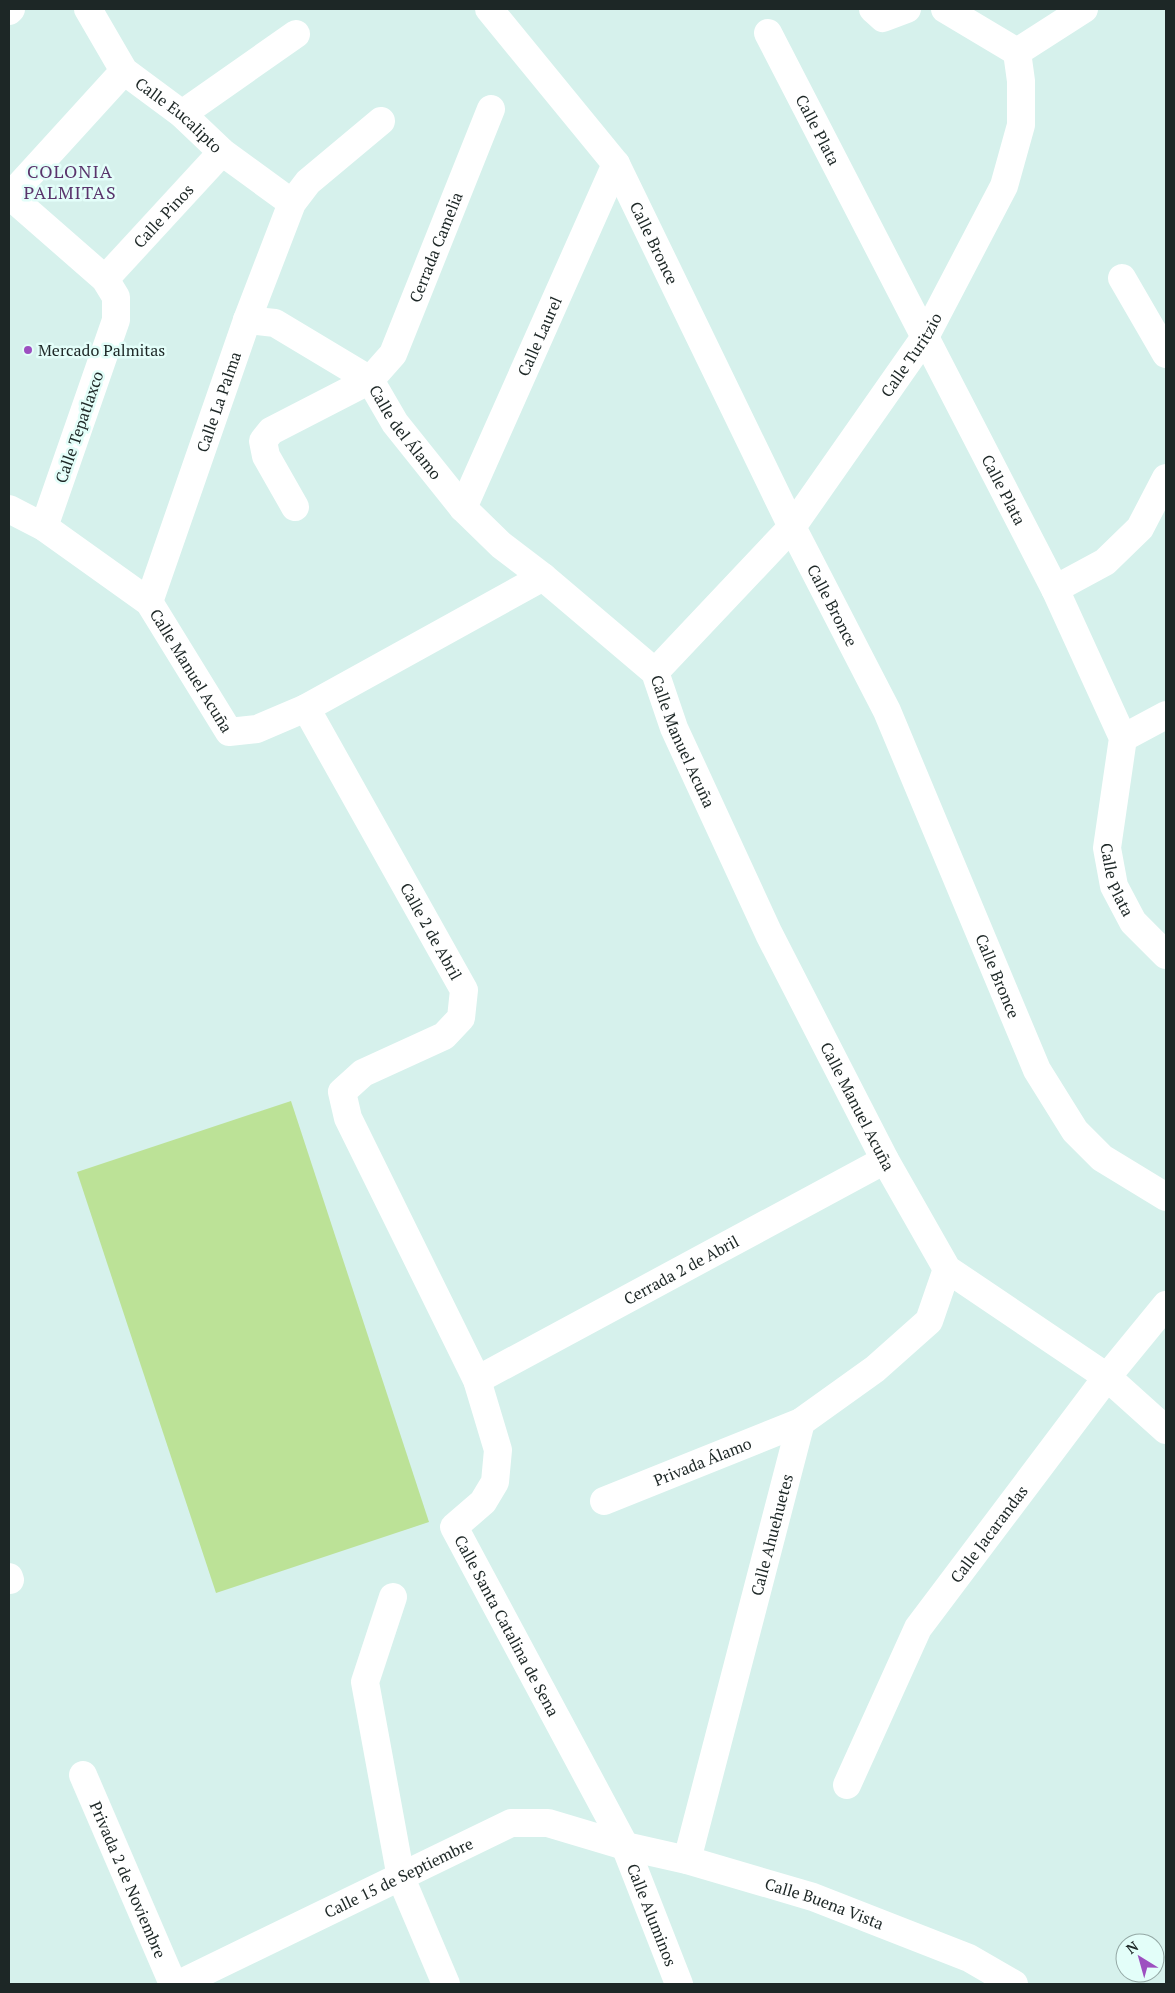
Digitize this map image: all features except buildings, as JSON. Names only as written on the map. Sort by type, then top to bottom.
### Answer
[{"type":"street","name":"Calle Eucalipto","points":[[88,9],[124,71],[182,114],[222,152],[292,203]]},
{"type":"street","name":"Calle Bronce","points":[[489,9],[616,164],[792,527],[887,711],[1037,1070],[1075,1131],[1102,1158],[1166,1197]]},
{"type":"street","points":[[873,9],[883,18],[907,9]]},
{"type":"street","points":[[945,9],[1017,52],[1084,9]]},
{"type":"street","name":"Calle Plata","points":[[768,33],[1054,589],[1123,738],[1107,848],[1114,886],[1133,922],[1166,955]]},
{"type":"street","points":[[182,114],[296,34]]},
{"type":"street","name":"Calle Turitzio","points":[[655,672],[792,527],[925,337],[1004,186],[1021,125],[1021,81],[1017,52]]},
{"type":"street","points":[[110,288],[10,196],[124,71]]},
{"type":"street","name":"Cerrada Camelia","points":[[370,380],[393,354],[491,109]]},
{"type":"street","name":"Calle La Palma","points":[[149,602],[247,320],[292,203],[308,182],[381,121]]},
{"type":"street","name":"Calle Pinos","points":[[110,288],[222,152]]},
{"type":"street","name":"Calle Laurel","points":[[463,508],[616,164]]},
{"type":"street","points":[[1122,278],[1166,354]]},
{"type":"street","name":"Calle Tepatlaxco","points":[[44,527],[116,320],[110,288]]},
{"type":"street","name":"Calle del Álamo","points":[[247,320],[275,323],[370,380],[395,423],[463,508],[501,545],[544,577]]},
{"type":"street","points":[[295,507],[266,456],[263,440],[271,431],[370,380]]},
{"type":"street","points":[[1054,589],[1105,562],[1140,528],[1166,478]]},
{"type":"street","name":"Calle Manuel Acuña","points":[[9,509],[44,527],[149,602],[229,732],[257,729],[306,708],[544,577],[655,672],[674,728],[768,934],[885,1160],[947,1269],[1107,1377],[1166,1430]]},
{"type":"street","name":"Calle 2 de Abril","points":[[306,708],[464,990],[461,1018],[444,1036],[363,1073],[342,1092],[348,1118],[478,1380]]},
{"type":"street","points":[[1123,738],[1166,715]]},
{"type":"street","name":"Cerrada 2 de Abril","points":[[478,1380],[885,1160]]},
{"type":"street","points":[[801,1422],[876,1369],[929,1321],[947,1269]]},
{"type":"street","name":"Calle Jacarandas","points":[[847,1785],[918,1628],[1107,1377],[1166,1304]]},
{"type":"street","name":"Calle Santa Catalina de Sena","points":[[478,1380],[498,1450],[495,1482],[483,1502],[454,1527],[625,1846]]},
{"type":"street","name":"Privada Álamo","points":[[604,1502],[801,1422]]},
{"type":"street","name":"Calle Ahuehuetes","points":[[687,1860],[801,1422]]},
{"type":"street","points":[[393,1597],[365,1682],[401,1878],[446,1984]]},
{"type":"street","name":"Privada 2 de Noviembre","points":[[83,1775],[173,1984]]},
{"type":"street","name":"Calle 15 de Septiembre","points":[[179,1984],[511,1823],[548,1823],[625,1846]]},
{"type":"street","name":"Calle Buena Vista","points":[[625,1846],[687,1860],[813,1897],[969,1958],[1014,1984]]},
{"type":"street","name":"Calle Aluminos","points":[[625,1846],[679,1984]]},
{"type":"green space","points":[[291,1101],[429,1522],[216,1593],[77,1172]]},
{"type":"place","name":"Mercado Palmitas","points":[[28,350]]},
{"type":"district","name":"COLONIA PALMITAS","points":[[70,182]]}]
